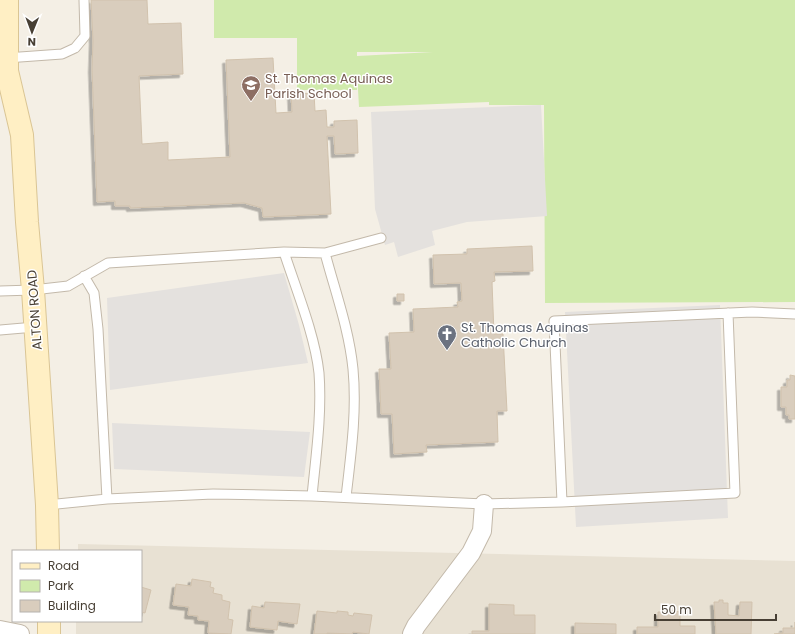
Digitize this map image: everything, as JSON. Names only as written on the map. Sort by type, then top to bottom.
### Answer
[{"type":"street","name":"ALTON ROAD","points":[[0,103],[7,64],[7,0]]},
{"type":"street","name":"ALTON ROAD","points":[[7,64],[22,135],[47,505],[48,550]]},
{"type":"street","points":[[412,634],[416,626],[471,553],[482,531],[484,504]]},
{"type":"street","points":[[49,622],[49,634]]},
{"type":"street","points":[[0,630],[20,634]]},
{"type":"lane","points":[[7,64],[62,54],[75,48],[85,36],[84,0]]},
{"type":"lane","points":[[0,290],[33,290],[68,286],[108,263],[284,252],[324,253],[381,238]]},
{"type":"lane","points":[[284,252],[309,327],[319,372],[320,400],[312,496]]},
{"type":"lane","points":[[324,253],[346,329],[353,368],[353,431],[346,497]]},
{"type":"lane","points":[[84,276],[94,293],[98,329],[107,500]]},
{"type":"lane","points":[[562,502],[554,321],[752,312],[795,314]]},
{"type":"lane","points":[[47,505],[213,494],[346,497],[484,504],[735,494],[728,313]]},
{"type":"lane","points":[[0,330],[35,327]]},
{"type":"shaded area","points":[[541,105],[547,216],[467,222],[432,231],[435,245],[398,257],[394,242],[385,245],[375,209],[371,112]]},
{"type":"shaded area","points":[[284,273],[308,363],[110,390],[107,298]]},
{"type":"shaded area","points":[[720,305],[728,518],[576,527],[565,312]]},
{"type":"shaded area","points":[[112,423],[310,432],[304,477],[114,469]]},
{"type":"shaded area","points":[[78,544],[795,561],[795,634],[76,634],[76,622],[142,622],[142,550],[78,550]]},
{"type":"green space","points":[[214,0],[795,0],[795,302],[545,303],[544,105],[489,105],[489,102],[359,107],[357,72],[357,90],[297,90],[297,38],[214,38]],"holes":[[[357,52],[433,52],[357,56]]]},
{"type":"building","name":"St. Thomas Aquinas Parish School","points":[[91,0],[147,0],[148,24],[181,23],[183,74],[139,76],[142,144],[168,142],[168,160],[230,157],[226,60],[273,58],[276,113],[292,112],[291,94],[314,93],[315,111],[326,110],[327,127],[334,127],[334,121],[357,120],[358,153],[335,154],[334,136],[327,136],[331,214],[263,217],[262,208],[244,203],[130,208],[130,206],[115,206],[115,201],[97,202]]},
{"type":"building","name":"St. Thomas Aquinas Catholic Church","points":[[532,246],[533,271],[494,272],[495,281],[492,282],[494,334],[503,334],[507,411],[497,411],[498,442],[426,445],[427,452],[394,454],[392,414],[381,414],[379,369],[391,369],[389,333],[414,332],[413,309],[458,307],[457,302],[462,301],[461,283],[434,284],[433,255],[467,254],[467,249]]},
{"type":"building","points":[[397,294],[404,294],[404,301],[397,301]]},
{"type":"building","points":[[790,375],[795,376],[795,419],[789,419],[789,415],[786,415],[786,407],[781,407],[781,387],[787,387],[787,380],[790,380]]},
{"type":"building","points":[[192,579],[211,582],[210,587],[214,588],[213,593],[222,595],[222,600],[230,602],[228,619],[233,620],[231,634],[208,633],[209,621],[198,620],[198,616],[188,615],[189,607],[173,605],[176,584],[191,586]]},
{"type":"building","points":[[142,587],[151,590],[145,613],[142,612]]},
{"type":"building","points":[[719,600],[723,600],[723,603],[728,603],[728,615],[739,616],[740,602],[752,602],[751,634],[716,634],[714,602],[719,602]]},
{"type":"building","points":[[265,602],[300,604],[297,624],[278,621],[277,630],[250,627],[252,606],[264,608]]},
{"type":"building","points":[[489,604],[514,605],[514,615],[535,615],[535,634],[472,634],[472,631],[489,631]]},
{"type":"building","points":[[667,610],[680,612],[680,626],[695,626],[695,634],[637,634],[637,627],[658,627],[658,612],[665,612]]},
{"type":"building","points":[[317,611],[337,613],[337,611],[348,612],[348,615],[353,616],[354,613],[372,615],[369,634],[353,632],[352,634],[314,634]]},
{"type":"building","points":[[575,623],[616,624],[616,634],[575,634]]},
{"type":"building","points":[[783,628],[795,628],[795,634],[774,634],[783,633]]},
{"type":"place","name":"St. Thomas Aquinas Parish School","points":[[251,102]]},
{"type":"place","name":"St. Thomas Aquinas Catholic Church","points":[[447,351]]}]
